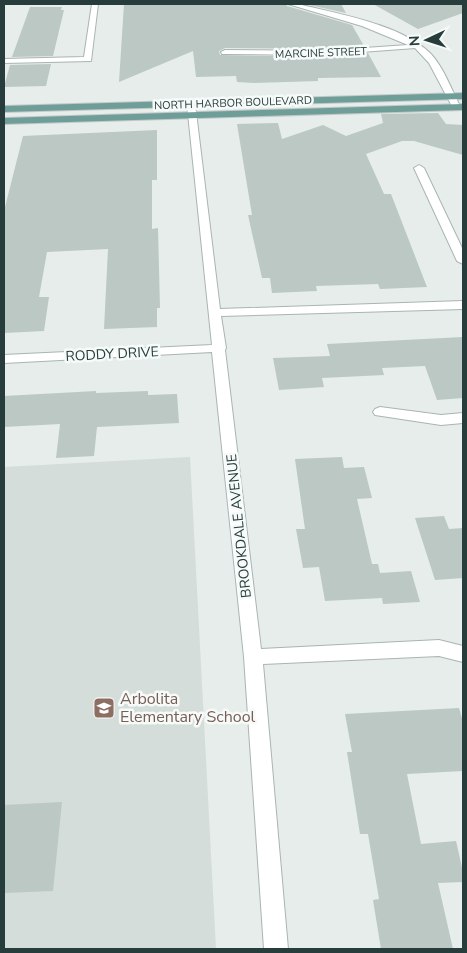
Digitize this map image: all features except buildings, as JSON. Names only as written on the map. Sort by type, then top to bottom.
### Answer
[{"type":"main road","name":"NORTH HARBOR BOULEVARD","points":[[4,121],[192,109],[463,96]]},
{"type":"main road","name":"NORTH HARBOR BOULEVARD","points":[[4,109],[460,107]]},
{"type":"street","points":[[4,61],[88,59],[95,4]]},
{"type":"street","points":[[291,4],[391,33],[416,46],[429,57],[451,96],[460,107]]},
{"type":"street","name":"MARCINE STREET","points":[[225,52],[271,55],[326,54],[416,46]]},
{"type":"street","name":"BROOKDALE AVENUE","points":[[192,109],[253,657],[276,949]]},
{"type":"street","points":[[420,168],[463,261]]},
{"type":"street","points":[[216,312],[463,305]]},
{"type":"street","name":"RODDY DRIVE","points":[[4,359],[220,348]]},
{"type":"street","points":[[380,412],[441,420],[463,418]]},
{"type":"street","points":[[253,657],[439,648],[463,654]]},
{"type":"shaded area","name":"Arbolita Elementary School","points":[[190,457],[216,949],[4,949],[4,467]]},
{"type":"place","name":"Arbolita Elementary School","points":[[104,708]]}]
